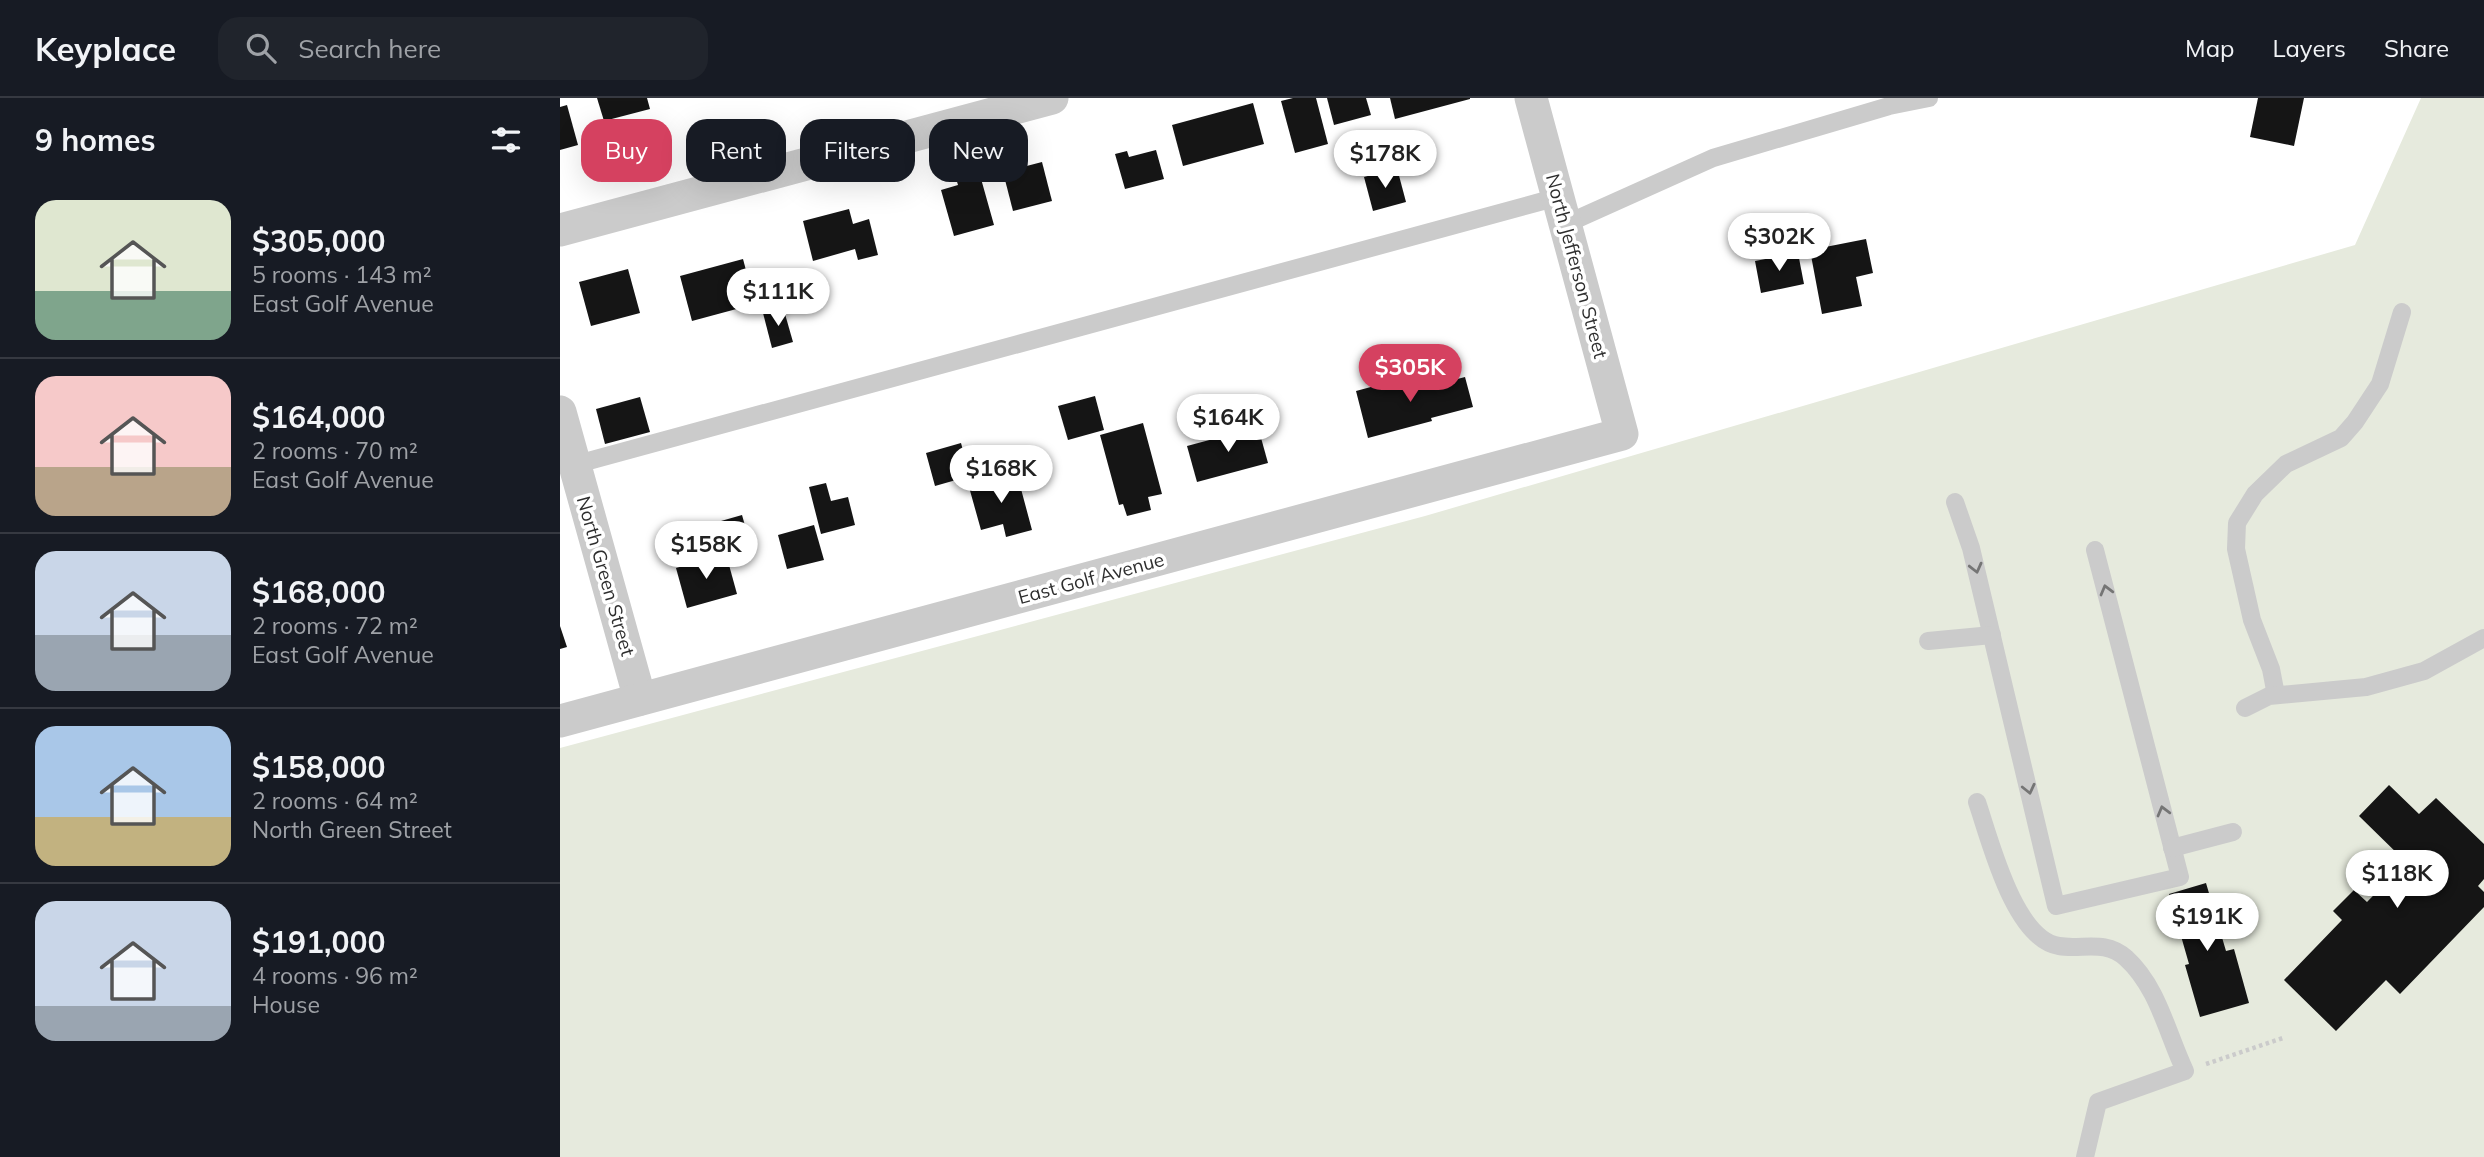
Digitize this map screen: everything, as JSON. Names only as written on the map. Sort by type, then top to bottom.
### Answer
[{"type":"street","points":[[560,230],[1052,98]]},
{"type":"street","name":"North Jefferson Street","points":[[1531,98],[1622,434]]},
{"type":"street","name":"North Green Street","points":[[560,412],[567,466],[640,699]]},
{"type":"street","name":"East Golf Avenue","points":[[560,721],[1622,434]]},
{"type":"lane","points":[[567,466],[1562,210],[1713,158],[1889,106],[1929,98]]},
{"type":"lane","points":[[2276,695],[2271,669],[2252,620],[2241,573],[2236,549],[2237,523],[2255,494],[2286,464],[2341,438],[2355,422],[2380,383],[2402,312]]},
{"type":"lane","points":[[1955,502],[1971,548],[2056,905],[2180,877],[2095,550]]},
{"type":"lane","points":[[1928,641],[1992,635]]},
{"type":"lane","points":[[2245,708],[2269,696],[2366,687],[2424,671],[2484,638]]},
{"type":"lane","points":[[2464,650],[2481,653],[2484,657]]},
{"type":"lane","points":[[1977,802],[2010,897],[2031,930],[2057,946],[2098,945],[2125,956],[2156,997],[2170,1041],[2185,1071],[2098,1102],[2085,1157]]},
{"type":"lane","points":[[2172,848],[2233,832]]},
{"type":"path","points":[[2185,1071],[2283,1038]]},
{"type":"shaded area","points":[[2421,98],[2484,98],[2484,1157],[560,1157],[560,748],[1425,516],[2355,245]]},
{"type":"building","points":[[597,98],[647,98],[650,109],[603,119]]},
{"type":"building","points":[[1316,98],[1328,144],[1295,153],[1281,101]]},
{"type":"building","points":[[1327,98],[1366,98],[1371,115],[1334,125]]},
{"type":"building","points":[[1390,98],[1470,98],[1470,99],[1395,119]]},
{"type":"building","points":[[2258,98],[2304,98],[2294,146],[2250,137]]},
{"type":"building","points":[[1253,103],[1264,144],[1183,166],[1172,125]]},
{"type":"building","points":[[567,105],[578,145],[560,150],[560,107]]},
{"type":"building","points":[[1156,150],[1164,179],[1125,189],[1115,154],[1127,151],[1129,157]]},
{"type":"building","points":[[1042,162],[1052,201],[1013,211],[1006,182],[1028,182],[1028,166]]},
{"type":"building","points":[[1397,168],[1406,202],[1373,211],[1364,177]]},
{"type":"building","points":[[957,182],[982,182],[994,225],[954,236],[941,190],[958,185]]},
{"type":"building","points":[[849,209],[853,224],[869,219],[878,255],[858,260],[855,249],[813,261],[803,221]]},
{"type":"building","points":[[1866,239],[1873,273],[1856,277],[1862,306],[1822,314],[1810,250]]},
{"type":"building","points":[[1798,253],[1804,284],[1761,293],[1755,261]]},
{"type":"building","points":[[743,259],[755,304],[692,321],[680,276]]},
{"type":"building","points":[[628,269],[640,313],[591,326],[579,282]]},
{"type":"building","points":[[783,307],[793,342],[772,348],[763,313]]},
{"type":"building","points":[[1419,374],[1423,388],[1465,377],[1473,407],[1368,438],[1356,391]]},
{"type":"building","points":[[1095,396],[1104,430],[1068,440],[1058,406]]},
{"type":"building","points":[[640,397],[650,432],[605,444],[596,409]]},
{"type":"building","points":[[1143,423],[1162,494],[1148,497],[1151,510],[1127,516],[1123,504],[1119,505],[1100,435]]},
{"type":"building","points":[[1258,427],[1268,463],[1197,482],[1187,446]]},
{"type":"building","points":[[961,443],[970,476],[935,486],[926,453]]},
{"type":"building","points":[[1017,474],[1032,530],[1006,537],[1003,524],[981,530],[969,487]]},
{"type":"building","points":[[826,483],[831,501],[848,497],[855,525],[821,534],[809,487]]},
{"type":"building","points":[[742,515],[753,554],[732,560],[721,521]]},
{"type":"building","points":[[814,525],[824,560],[787,569],[778,535]]},
{"type":"building","points":[[726,554],[737,594],[687,608],[676,568]]},
{"type":"building","points":[[560,626],[567,647],[560,649]]},
{"type":"building","points":[[2389,785],[2419,814],[2436,798],[2484,844],[2484,879],[2478,886],[2484,892],[2484,907],[2400,994],[2386,980],[2336,1031],[2284,980],[2342,920],[2333,911],[2354,890],[2367,902],[2406,862],[2359,816]]},
{"type":"building","points":[[2206,883],[2226,951],[2234,949],[2249,1003],[2200,1017],[2185,965],[2189,964],[2169,894]]}]
